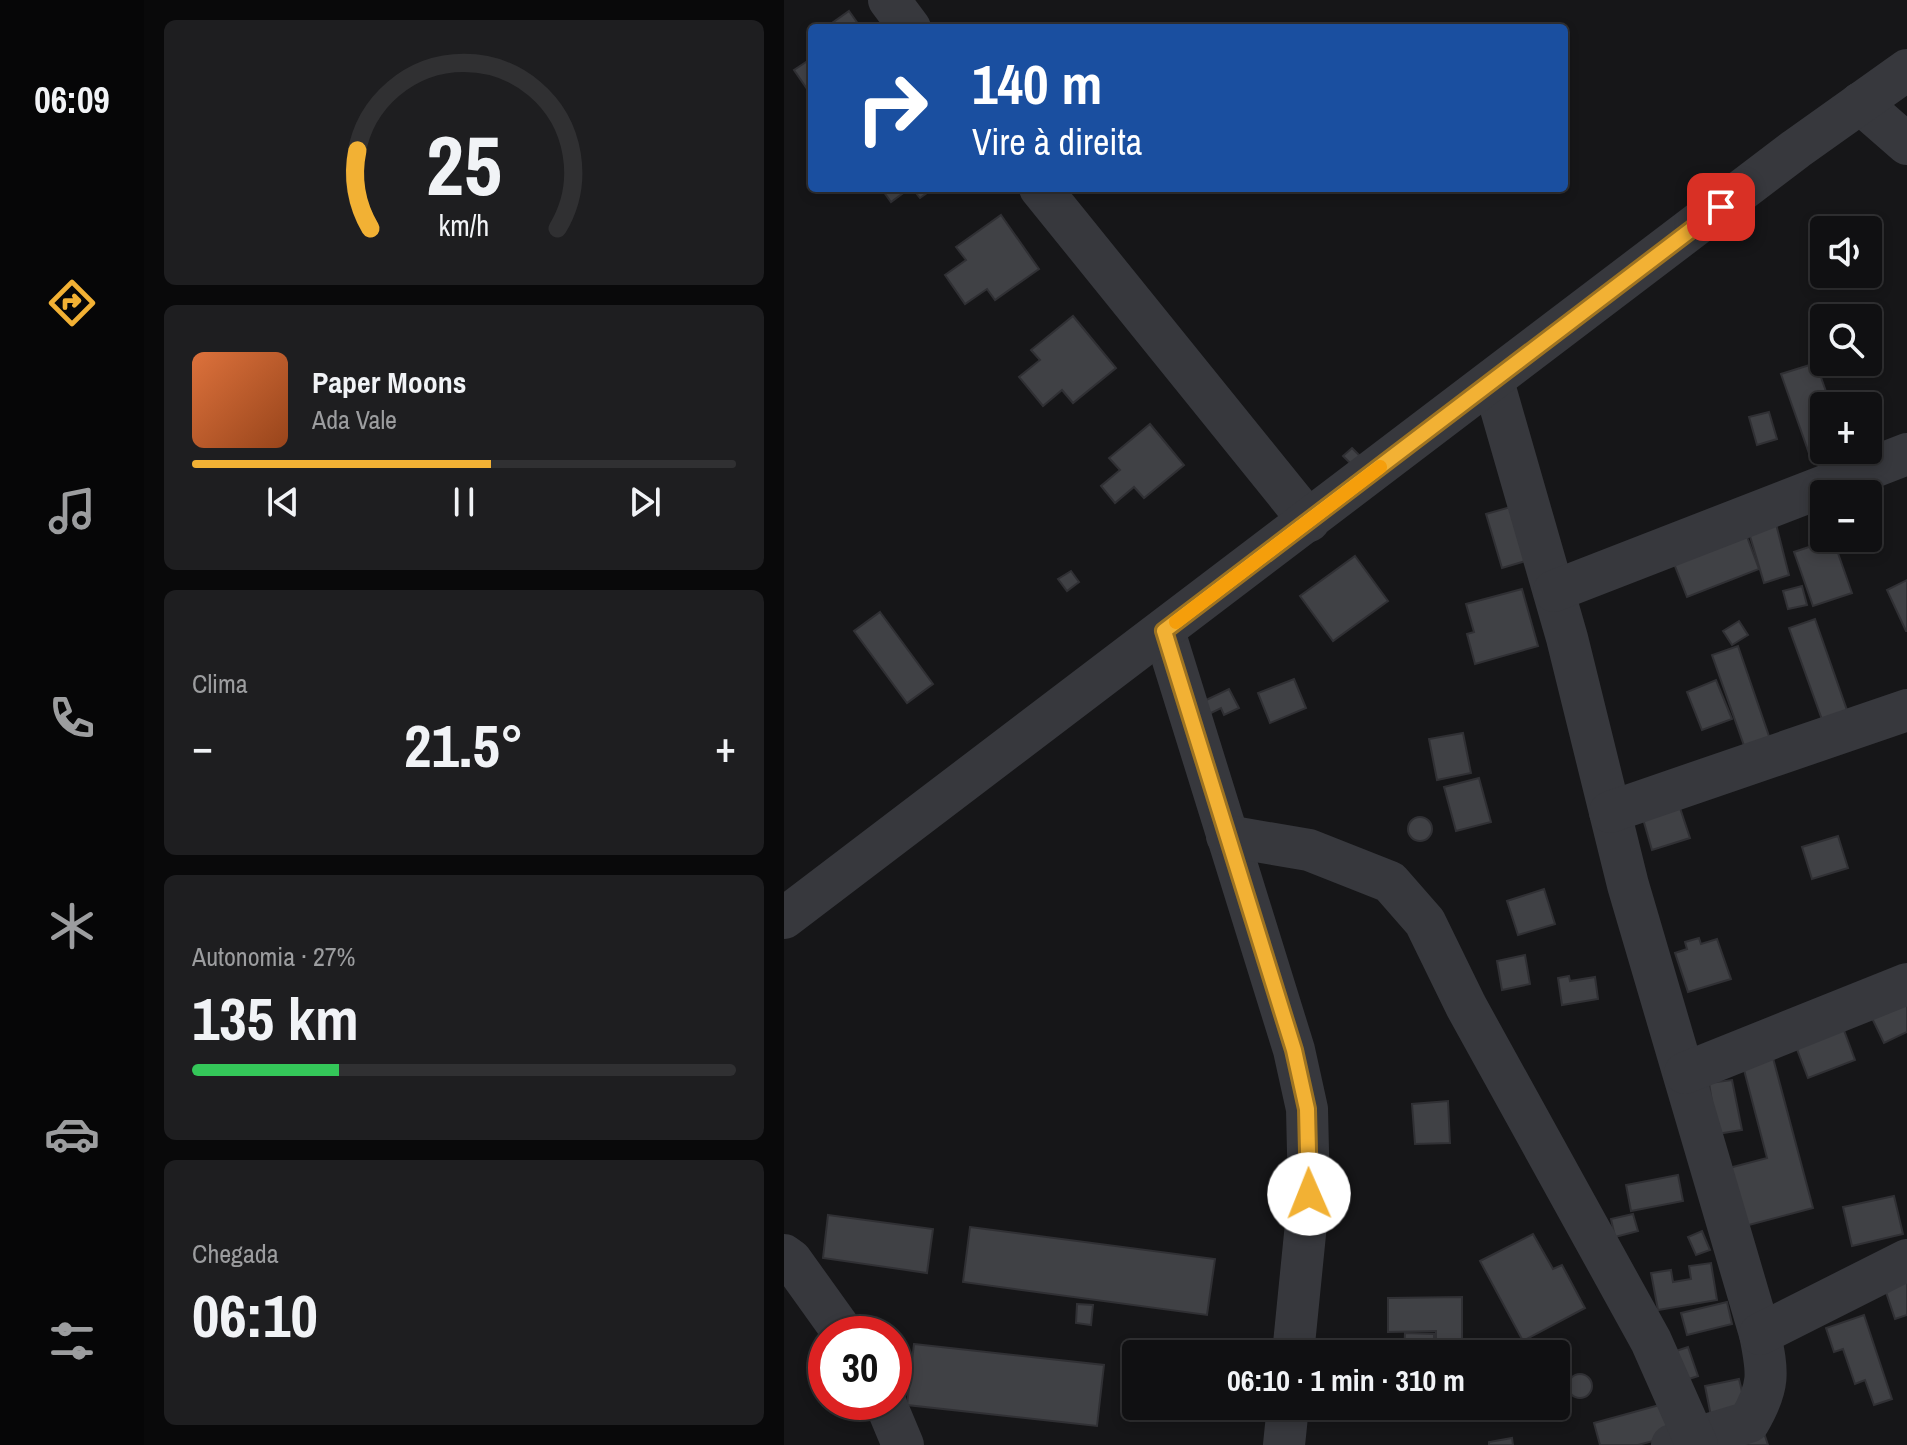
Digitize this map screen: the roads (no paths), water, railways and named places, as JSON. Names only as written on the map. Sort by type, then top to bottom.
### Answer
[{"type":"street","points":[[889,0],[907,24]]},
{"type":"street","points":[[784,918],[1796,149],[1907,70]]},
{"type":"street","points":[[1860,103],[1907,144]]},
{"type":"street","points":[[1043,192],[1309,521]]},
{"type":"street","points":[[1227,836],[1309,850],[1390,882],[1425,922],[1466,1006],[1651,1341],[1688,1443],[1749,1422],[1763,1398],[1767,1366],[1760,1334],[1628,885],[1554,591],[1493,381]]},
{"type":"street","points":[[1554,591],[1907,454]]},
{"type":"street","points":[[1164,631],[1294,1050],[1307,1109],[1309,1194],[1294,1340]]},
{"type":"street","points":[[1610,812],[1907,710]]},
{"type":"street","points":[[1685,1073],[1907,984]]},
{"type":"street","points":[[784,1255],[791,1260],[831,1316]]},
{"type":"street","points":[[1760,1334],[1907,1260]]},
{"type":"street","points":[[893,1420],[903,1445]]},
{"type":"street","points":[[1284,1445],[1287,1420]]}]
